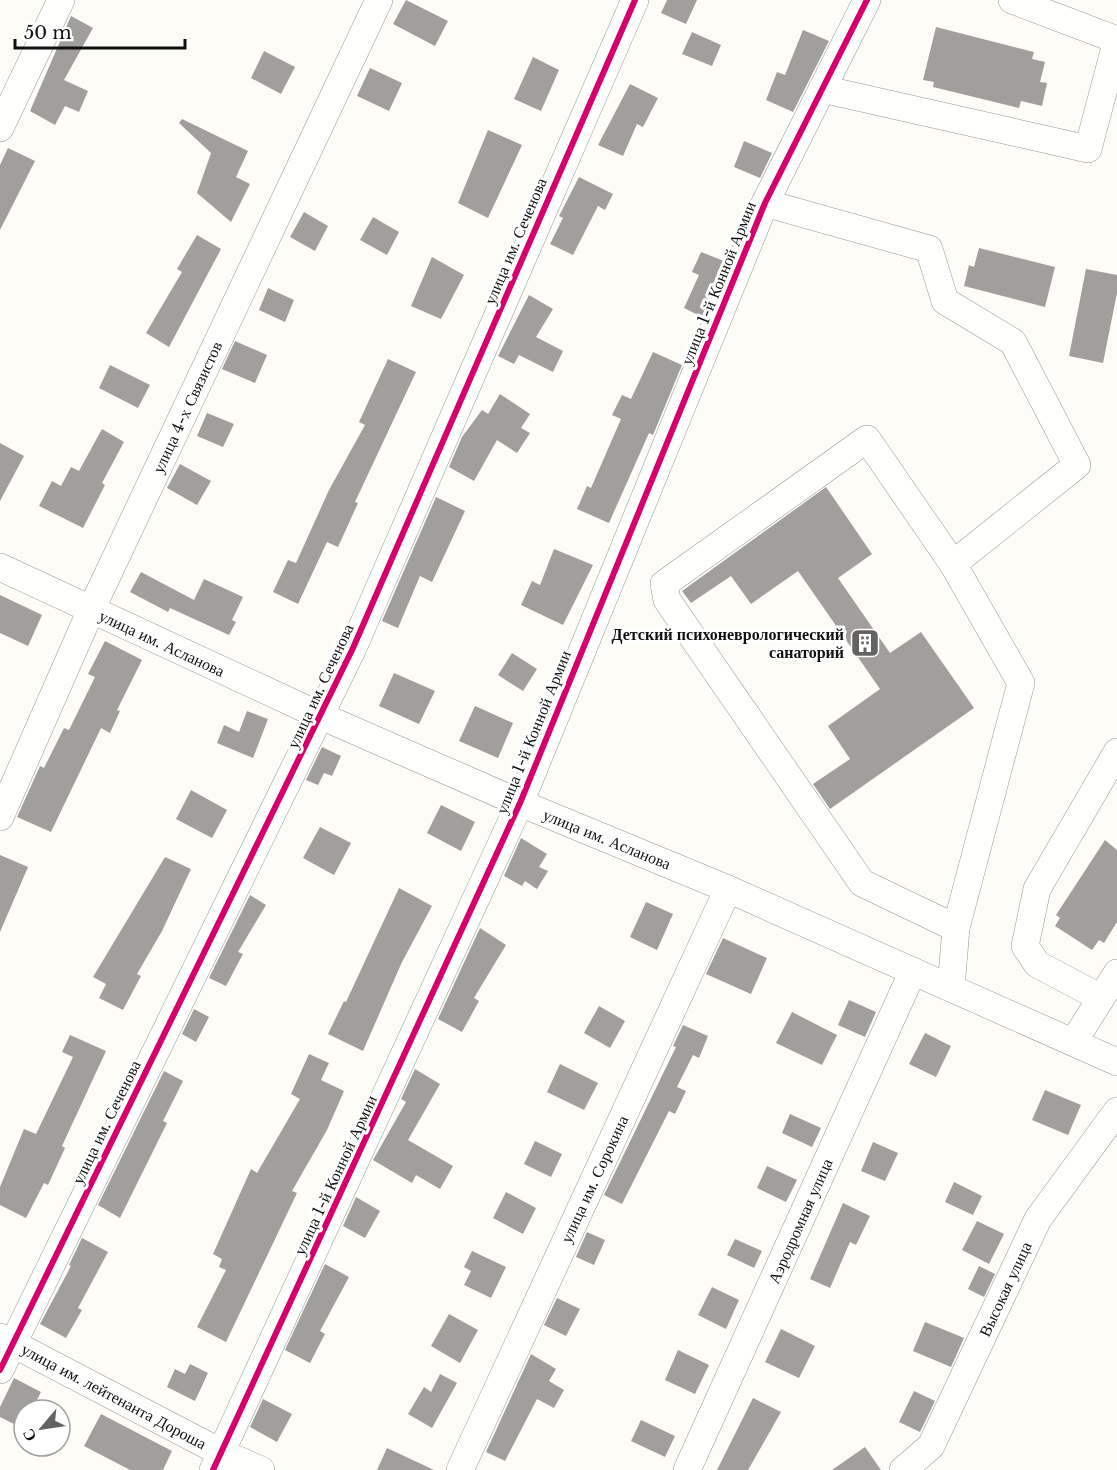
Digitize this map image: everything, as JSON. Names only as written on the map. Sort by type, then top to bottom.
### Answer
[{"type":"street","points":[[0,128],[61,0]]},
{"type":"street","name":"улица 4-х Связистов","points":[[0,817],[91,610],[379,0]]},
{"type":"street","name":"улица им. Сеченова","points":[[0,1370],[7,1340],[354,648],[635,0]]},
{"type":"street","name":"улица 1-й Конной Армии","points":[[218,1461],[520,803],[765,203],[867,0]]},
{"type":"street","points":[[822,90],[1088,148],[1117,40],[1012,0]]},
{"type":"street","points":[[765,203],[813,219],[929,249],[945,301],[1014,342],[1077,465],[953,564]]},
{"type":"street","points":[[951,988],[956,940],[1021,683],[953,564],[867,439],[664,584],[667,600],[862,883],[956,940]]},
{"type":"street","name":"улица им. Асланова","points":[[0,567],[321,716],[520,803],[728,889],[1117,1062]]},
{"type":"street","points":[[1101,998],[1037,964],[1025,946],[1037,890],[1117,752]]},
{"type":"street","name":"улица им. Сорокина","points":[[460,1470],[728,889]]},
{"type":"street","name":"Аэродромная улица","points":[[687,1470],[913,971]]},
{"type":"street","points":[[1074,1041],[1117,973]]},
{"type":"street","name":"Высокая улица","points":[[903,1470],[932,1446],[1038,1219],[1117,1111]]},
{"type":"street","name":"улица им. лейтенанта Дороша","points":[[7,1340],[218,1461],[261,1470]]},
{"type":"building","points":[[406,0],[448,21],[435,46],[393,24]]},
{"type":"building","points":[[667,0],[697,0],[686,24],[661,13]]},
{"type":"building","points":[[71,16],[93,28],[64,80],[88,91],[79,112],[65,106],[55,125],[30,111]]},
{"type":"building","points":[[936,27],[1034,52],[1032,59],[1045,62],[1040,82],[1047,83],[1042,106],[1021,101],[1019,108],[933,87],[934,82],[923,80]]},
{"type":"building","points":[[803,30],[829,41],[793,112],[766,100],[777,72],[785,75]]},
{"type":"building","points":[[692,32],[721,45],[712,66],[682,54]]},
{"type":"building","points":[[264,51],[295,67],[281,94],[251,78]]},
{"type":"building","points":[[533,57],[559,70],[541,111],[514,99]]},
{"type":"building","points":[[370,68],[402,83],[389,111],[357,96]]},
{"type":"building","points":[[630,84],[658,98],[643,127],[637,124],[623,156],[598,145]]},
{"type":"building","points":[[182,119],[248,151],[236,177],[250,184],[231,222],[197,193],[211,153],[179,123]]},
{"type":"building","points":[[488,130],[522,145],[488,218],[458,203]]},
{"type":"building","points":[[744,141],[772,153],[760,178],[734,167]]},
{"type":"building","points":[[8,148],[35,161],[0,230],[0,165]]},
{"type":"building","points":[[579,177],[613,194],[605,210],[598,206],[573,255],[550,244],[563,218],[559,216]]},
{"type":"building","points":[[304,212],[328,226],[315,251],[290,237]]},
{"type":"building","points":[[373,217],[399,232],[387,255],[360,240]]},
{"type":"building","points":[[197,235],[221,249],[169,347],[146,333],[182,272],[177,269]]},
{"type":"building","points":[[979,248],[1055,267],[1045,307],[964,286],[969,265],[974,267]]},
{"type":"building","points":[[701,252],[724,261],[702,317],[684,308],[699,275],[692,272]]},
{"type":"building","points":[[432,257],[464,275],[441,319],[411,306]]},
{"type":"building","points":[[1086,269],[1117,275],[1117,293],[1103,363],[1069,356]]},
{"type":"building","points":[[268,288],[294,300],[285,322],[259,310]]},
{"type":"building","points":[[529,295],[553,309],[536,337],[563,351],[553,372],[519,355],[514,364],[498,356]]},
{"type":"building","points":[[235,341],[267,355],[255,383],[222,369]]},
{"type":"building","points":[[653,352],[682,365],[653,435],[649,433],[609,523],[577,509],[587,486],[591,488],[621,419],[612,415],[622,395],[631,399]]},
{"type":"building","points":[[388,359],[416,372],[355,502],[358,503],[338,547],[327,542],[298,604],[273,592],[288,560],[296,563],[329,490],[365,425],[359,422]]},
{"type":"building","points":[[110,365],[150,385],[138,408],[99,388]]},
{"type":"building","points":[[500,394],[530,414],[521,428],[530,433],[517,453],[497,440],[474,481],[449,467],[462,437],[482,410],[488,414]]},
{"type":"building","points":[[207,413],[234,424],[223,447],[197,436]]},
{"type":"building","points":[[102,429],[124,442],[102,483],[105,485],[83,528],[39,506],[52,481],[61,486],[71,467],[79,471]]},
{"type":"building","points":[[0,443],[24,456],[0,501]]},
{"type":"building","points":[[180,464],[211,481],[197,505],[167,488]]},
{"type":"building","name":"Детский психоневрологический санаторий","points":[[826,487],[872,554],[838,578],[890,653],[921,632],[974,708],[830,809],[813,784],[850,759],[828,726],[880,689],[798,571],[751,604],[731,576],[691,603],[682,591]]},
{"type":"building","points":[[436,497],[465,511],[432,582],[420,576],[398,628],[382,621]]},
{"type":"building","points":[[554,549],[593,565],[563,625],[521,605],[532,581],[540,585]]},
{"type":"building","points":[[141,572],[194,600],[204,579],[243,597],[232,620],[236,622],[229,635],[170,608],[168,612],[130,592]]},
{"type":"building","points":[[0,595],[42,615],[28,646],[0,633]]},
{"type":"building","points":[[105,641],[142,660],[117,710],[120,711],[110,733],[101,728],[51,832],[17,817],[40,766],[44,768],[64,728],[69,730],[95,677],[88,674]]},
{"type":"building","points":[[512,653],[537,669],[523,691],[498,675]]},
{"type":"building","points":[[394,673],[435,691],[419,724],[379,706]]},
{"type":"building","points":[[475,706],[513,723],[498,758],[459,741]]},
{"type":"building","points":[[247,711],[268,719],[253,758],[217,743],[224,725],[239,732]]},
{"type":"building","points":[[322,747],[341,756],[332,776],[324,773],[318,785],[306,780]]},
{"type":"building","points":[[191,790],[227,810],[212,838],[176,819]]},
{"type":"building","points":[[441,805],[475,822],[461,851],[427,833]]},
{"type":"building","points":[[320,827],[351,843],[334,875],[303,858]]},
{"type":"building","points":[[521,838],[547,854],[539,867],[548,871],[537,889],[525,881],[522,886],[504,876]]},
{"type":"building","points":[[1105,840],[1117,850],[1117,922],[1104,943],[1099,940],[1092,950],[1055,926],[1060,918],[1056,915]]},
{"type":"building","points":[[0,855],[28,867],[0,932]]},
{"type":"building","points":[[165,857],[191,869],[162,931],[137,974],[141,976],[123,1010],[99,998],[106,984],[93,977]]},
{"type":"building","points":[[399,888],[432,906],[402,962],[363,1051],[328,1034],[344,1001],[346,1002]]},
{"type":"building","points":[[250,895],[266,905],[238,952],[243,954],[226,986],[209,978]]},
{"type":"building","points":[[646,902],[673,914],[657,950],[630,937]]},
{"type":"building","points":[[480,928],[506,945],[474,998],[479,1001],[462,1032],[438,1019]]},
{"type":"building","points":[[723,938],[767,958],[751,994],[706,974]]},
{"type":"building","points":[[849,1000],[876,1012],[865,1037],[838,1025]]},
{"type":"building","points":[[599,1006],[625,1021],[610,1048],[584,1033]]},
{"type":"building","points":[[194,1009],[209,1017],[196,1042],[182,1034]]},
{"type":"building","points":[[792,1012],[837,1035],[822,1065],[776,1043]]},
{"type":"building","points":[[683,1025],[708,1036],[699,1058],[693,1055],[677,1087],[686,1091],[675,1114],[669,1111],[622,1204],[604,1195],[676,1047],[673,1046]]},
{"type":"building","points":[[925,1033],[951,1046],[936,1077],[909,1064]]},
{"type":"building","points":[[70,1035],[106,1051],[62,1146],[65,1148],[48,1185],[44,1183],[26,1218],[0,1205],[0,1187],[24,1129],[36,1134],[73,1057],[62,1052]]},
{"type":"building","points":[[309,1054],[329,1063],[321,1080],[344,1091],[327,1130],[292,1191],[297,1193],[226,1342],[197,1327],[226,1270],[219,1267],[222,1259],[213,1254],[251,1169],[257,1173],[300,1099],[291,1094]]},
{"type":"building","points":[[560,1064],[598,1083],[584,1110],[547,1092]]},
{"type":"building","points":[[415,1069],[440,1084],[408,1140],[453,1166],[440,1189],[416,1175],[412,1183],[373,1160],[406,1102],[401,1099]]},
{"type":"building","points":[[164,1071],[183,1081],[163,1121],[167,1123],[120,1218],[98,1205]]},
{"type":"building","points":[[1045,1090],[1081,1105],[1068,1135],[1032,1120]]},
{"type":"building","points":[[790,1114],[821,1128],[812,1147],[782,1133]]},
{"type":"building","points":[[535,1141],[562,1154],[551,1177],[524,1164]]},
{"type":"building","points":[[873,1142],[898,1153],[885,1181],[861,1171]]},
{"type":"building","points":[[767,1166],[797,1180],[786,1202],[757,1188]]},
{"type":"building","points":[[954,1182],[982,1196],[973,1215],[945,1202]]},
{"type":"building","points":[[506,1192],[536,1208],[523,1234],[493,1218]]},
{"type":"building","points":[[356,1197],[380,1211],[365,1238],[343,1226]]},
{"type":"building","points":[[843,1203],[870,1216],[856,1245],[850,1242],[830,1288],[810,1279]]},
{"type":"building","points":[[977,1221],[1004,1234],[989,1264],[962,1250]]},
{"type":"building","points":[[587,1232],[605,1240],[594,1265],[576,1257]]},
{"type":"building","points":[[82,1238],[108,1252],[78,1308],[82,1310],[66,1338],[40,1324],[71,1266],[69,1265]]},
{"type":"building","points":[[735,1239],[762,1251],[754,1268],[727,1255]]},
{"type":"building","points":[[472,1251],[506,1267],[491,1298],[464,1285],[471,1271],[464,1267]]},
{"type":"building","points":[[325,1264],[349,1277],[320,1331],[325,1334],[310,1363],[285,1350]]},
{"type":"building","points":[[979,1266],[995,1274],[984,1297],[968,1289]]},
{"type":"building","points":[[712,1287],[739,1300],[726,1329],[698,1315]]},
{"type":"building","points":[[557,1298],[580,1309],[566,1336],[544,1325]]},
{"type":"building","points":[[449,1314],[478,1330],[460,1363],[431,1346]]},
{"type":"building","points":[[925,1322],[964,1338],[951,1367],[913,1351]]},
{"type":"building","points":[[781,1329],[815,1346],[799,1378],[765,1362]]},
{"type":"building","points":[[678,1350],[709,1365],[695,1394],[665,1380]]},
{"type":"building","points":[[531,1354],[556,1369],[549,1381],[564,1390],[554,1408],[537,1399],[505,1461],[486,1452]]},
{"type":"building","points":[[190,1364],[208,1373],[195,1401],[167,1387],[175,1369],[185,1374]]},
{"type":"building","points":[[440,1374],[457,1383],[432,1428],[408,1414],[424,1387],[431,1392]]},
{"type":"building","points":[[14,1378],[41,1392],[38,1398],[12,1398],[12,1423],[0,1417],[0,1407]]},
{"type":"building","points":[[914,1391],[935,1401],[920,1432],[899,1422]]},
{"type":"building","points":[[753,1398],[781,1412],[748,1470],[717,1470]]},
{"type":"building","points":[[263,1399],[292,1414],[277,1442],[250,1427]]},
{"type":"building","points":[[101,1414],[172,1451],[163,1470],[130,1470],[84,1446]]},
{"type":"building","points":[[641,1420],[675,1436],[665,1457],[631,1441]]},
{"type":"building","points":[[865,1447],[881,1470],[832,1470]]},
{"type":"building","points":[[387,1448],[434,1470],[377,1470]]},
{"type":"cycle path","points":[[0,1370],[353,648],[635,0]]},
{"type":"cycle path","points":[[213,1470],[520,803],[765,203],[867,0]]},
{"type":"place","name":"Детский психоневрологический санаторий","points":[[865,643]]}]
